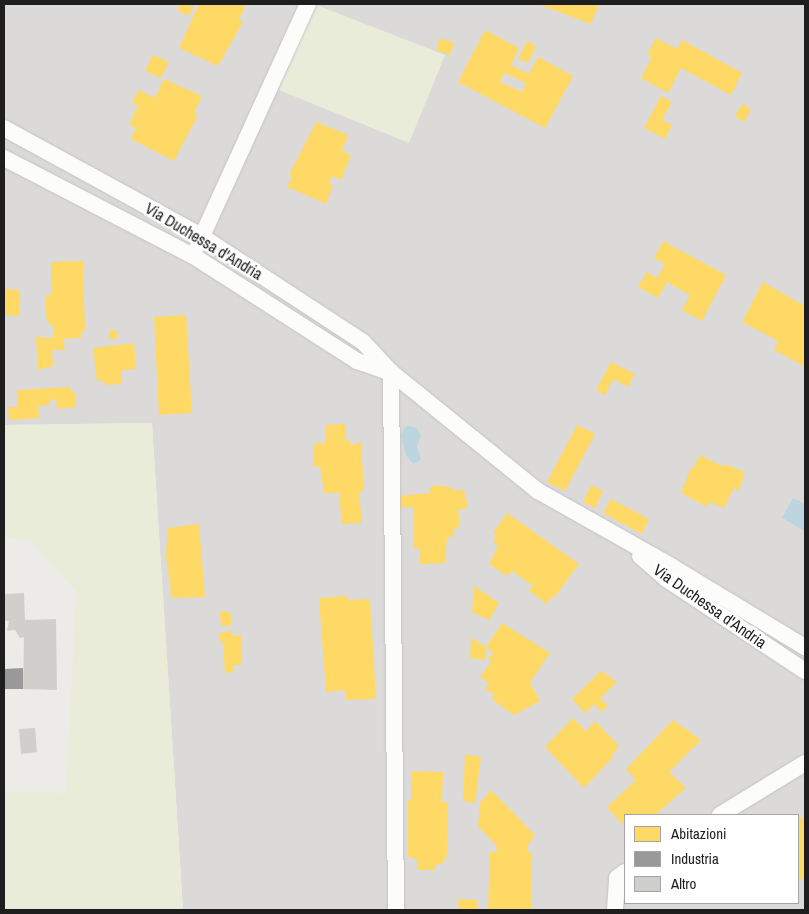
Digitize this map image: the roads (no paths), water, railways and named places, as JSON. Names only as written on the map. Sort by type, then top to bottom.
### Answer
[{"type":"street","points":[[195,257],[201,236],[308,4]]},
{"type":"street","name":"Via Duchessa d'Andria","points":[[4,128],[201,236],[364,342],[391,372],[538,491],[805,647]]},
{"type":"street","name":"Via Duchessa d'Andria","points":[[4,158],[195,257],[357,361],[391,372]]},
{"type":"street","points":[[391,372],[396,910]]},
{"type":"street","name":"Via Duchessa d'Andria","points":[[617,537],[665,578],[805,671]]},
{"type":"street","points":[[722,814],[805,763]]},
{"type":"street","points":[[615,910],[617,878],[624,873]]},
{"type":"water","points":[[405,427],[417,428],[421,436],[417,446],[421,460],[413,464],[406,455],[401,436]]},
{"type":"water","points":[[793,498],[805,504],[805,531],[782,518]]}]
